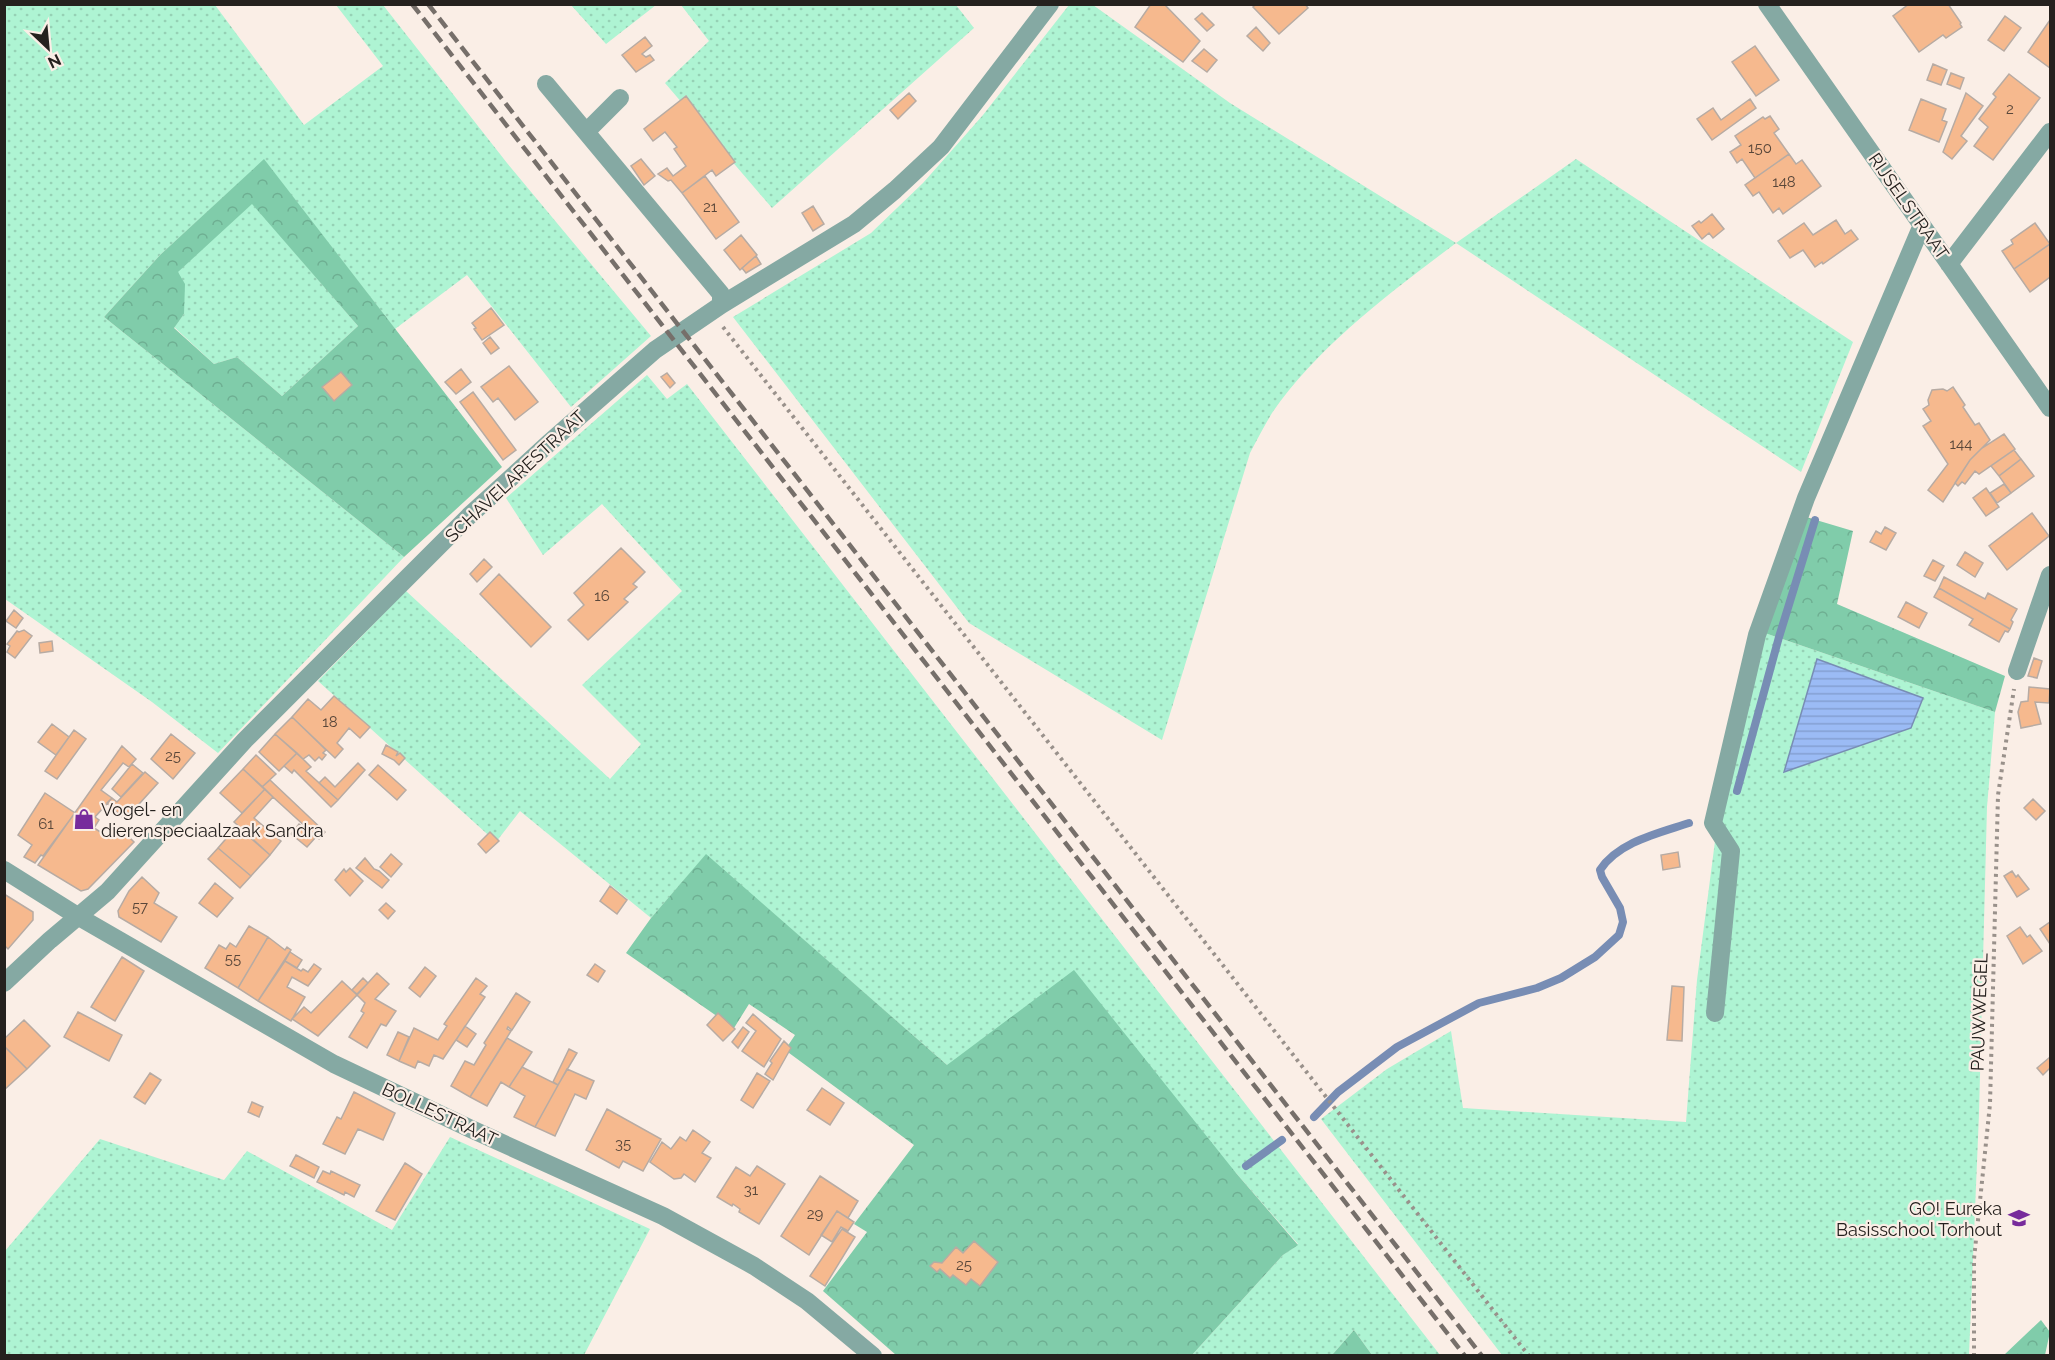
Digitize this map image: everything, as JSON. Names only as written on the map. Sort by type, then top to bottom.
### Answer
[{"type":"street","name":"SCHAVELARESTRAAT","points":[[4,983],[108,891],[245,740],[469,516],[655,350],[721,305],[854,224],[896,190],[941,147],[1050,4]]},
{"type":"street","name":"RIJSELSTRAAT","points":[[1767,4],[2050,408]]},
{"type":"street","points":[[546,84],[722,294],[721,305]]},
{"type":"street","points":[[586,132],[620,98]]},
{"type":"street","points":[[1949,264],[2050,132]]},
{"type":"street","points":[[1715,1013],[1731,851],[1713,823],[1757,635],[1806,498],[1922,225]]},
{"type":"street","points":[[2017,670],[2050,575]]},
{"type":"street","name":"BOLLESTRAAT","points":[[4,870],[79,917],[334,1064],[663,1216],[754,1266],[807,1301],[873,1356]]},
{"type":"path","points":[[721,305],[719,322],[1529,1356]]},
{"type":"path","name":"PAUWWEGEL","points":[[1974,1356],[1974,1259],[1990,1104],[1998,795],[2017,670]]},
{"type":"green space","points":[[5,5],[215,5],[304,125],[383,66],[336,5],[383,5],[507,163],[651,336],[571,407],[467,275],[395,329],[264,160],[160,255],[104,317],[404,557],[218,753],[152,702],[5,599]]},
{"type":"green space","points":[[571,5],[656,5],[606,44]]},
{"type":"green space","points":[[681,5],[956,5],[974,28],[772,208],[665,83],[709,41]]},
{"type":"green space","points":[[1069,5],[1093,5],[1230,103],[1456,243],[1381,301],[1333,343],[1290,388],[1269,418],[1250,453],[1162,740],[969,623],[733,317],[871,233],[923,183],[983,115]]},
{"type":"green space","points":[[264,159],[502,467],[404,557],[104,317],[160,255]],"holes":[[[252,204],[358,326],[282,396],[237,357],[214,364],[174,328],[184,314],[185,284],[178,272]]]},
{"type":"green space","points":[[1576,159],[1853,342],[1801,472],[1456,243]]},
{"type":"green space","points":[[252,203],[358,326],[282,396],[237,357],[214,364],[174,327],[184,314],[177,272]]},
{"type":"green space","points":[[647,375],[667,399],[687,384],[1440,1355],[1372,1355],[1354,1330],[1332,1355],[1192,1355],[1283,1255],[1298,1244],[1236,1173],[947,1065],[706,855],[651,918],[520,811],[496,842],[318,681],[406,591],[610,779],[641,744],[582,685],[682,591],[602,504],[543,555],[506,498]]},
{"type":"green space","points":[[1796,514],[1853,531],[1837,604],[2005,676],[1995,712],[1762,632]]},
{"type":"green space","points":[[1762,632],[1995,712],[1987,807],[1979,1114],[1969,1355],[1502,1355],[1321,1119],[1387,1069],[1451,1031],[1463,1108],[1686,1122],[1697,980],[1718,818]]},
{"type":"green space","points":[[706,854],[947,1065],[1074,970],[1236,1173],[1298,1245],[1283,1255],[1192,1355],[896,1355],[823,1291],[867,1232],[854,1224],[914,1145],[785,1050],[795,1035],[749,1004],[734,1028],[626,953],[651,918]]},
{"type":"green space","points":[[450,1137],[650,1229],[584,1355],[8,1356],[5,1353],[5,1251],[100,1139],[224,1180],[247,1151],[392,1230]]},
{"type":"green space","points":[[2041,1320],[2050,1332],[2045,1355],[2004,1355]]},
{"type":"green space","points":[[1354,1330],[1372,1355],[1332,1355]]},
{"type":"water","points":[[1817,659],[1923,698],[1911,728],[1784,772]]},
{"type":"building","points":[[1151,4],[1164,4],[1200,41],[1183,62],[1135,27]]},
{"type":"building","points":[[1256,4],[1305,4],[1308,8],[1279,34],[1253,7]]},
{"type":"building","points":[[1909,4],[1948,4],[1962,27],[1946,38],[1943,35],[1919,52],[1893,16]]},
{"type":"building","points":[[1202,13],[1214,25],[1207,31],[1195,19]]},
{"type":"building","points":[[2005,16],[2021,28],[2004,51],[1988,40]]},
{"type":"building","points":[[2050,20],[2050,68],[2028,52]]},
{"type":"building","points":[[1256,27],[1270,43],[1263,51],[1247,36]]},
{"type":"building","points":[[645,37],[652,46],[642,54],[646,57],[650,55],[654,60],[636,72],[622,55]]},
{"type":"building","points":[[1755,46],[1779,80],[1756,96],[1732,62]]},
{"type":"building","points":[[1204,49],[1217,60],[1207,72],[1192,61]]},
{"type":"building","points":[[1933,64],[1947,70],[1941,85],[1927,80]]},
{"type":"building","points":[[1951,73],[1964,78],[1960,89],[1947,84]]},
{"type":"building","points":[[2009,74],[2040,98],[1993,160],[1974,146],[1988,127],[1979,119],[1996,97],[1993,94]]},
{"type":"building","points":[[909,93],[916,101],[898,119],[890,110]]},
{"type":"building","points":[[1966,93],[1983,106],[1961,136],[1967,141],[1952,159],[1943,152]]},
{"type":"building","points":[[686,96],[735,162],[716,176],[712,170],[682,193],[671,180],[668,181],[658,174],[667,168],[673,176],[686,166],[674,149],[677,147],[665,132],[653,141],[644,129]]},
{"type":"building","points":[[1750,99],[1756,108],[1712,140],[1697,119],[1713,108],[1721,120]]},
{"type":"building","points":[[1921,99],[1946,109],[1942,120],[1947,122],[1939,142],[1909,130]]},
{"type":"building","points":[[1770,116],[1779,129],[1774,133],[1789,154],[1755,178],[1742,159],[1737,163],[1730,152],[1741,145],[1735,136],[1763,117],[1765,119]]},
{"type":"building","points":[[1789,154],[1796,164],[1802,160],[1821,186],[1783,214],[1779,208],[1773,213],[1759,192],[1753,196],[1745,185]]},
{"type":"building","points":[[641,159],[655,176],[644,185],[631,166]]},
{"type":"building","points":[[705,176],[739,222],[716,239],[682,193]]},
{"type":"building","points":[[813,206],[824,224],[813,231],[802,213]]},
{"type":"building","points":[[1712,214],[1724,229],[1713,238],[1709,233],[1702,239],[1692,226],[1699,221],[1701,223]]},
{"type":"building","points":[[1836,220],[1845,234],[1851,230],[1858,239],[1823,264],[1822,262],[1815,267],[1803,250],[1790,258],[1778,241],[1804,223],[1813,235]]},
{"type":"building","points":[[2035,223],[2050,244],[2014,269],[2002,251],[2013,244],[2011,240]]},
{"type":"building","points":[[741,235],[757,255],[740,270],[724,250]]},
{"type":"building","points":[[2050,244],[2050,277],[2030,292],[2014,269]]},
{"type":"building","points":[[756,256],[761,264],[746,273],[742,268]]},
{"type":"building","points":[[491,308],[504,325],[482,340],[472,323]]},
{"type":"building","points":[[490,337],[499,348],[491,354],[483,343]]},
{"type":"building","points":[[509,366],[538,402],[515,420],[498,398],[493,402],[481,387]]},
{"type":"building","points":[[461,369],[471,382],[456,394],[445,382]]},
{"type":"building","points":[[341,372],[352,385],[334,401],[322,387]]},
{"type":"building","points":[[667,373],[675,383],[670,388],[661,377]]},
{"type":"building","points":[[1953,387],[1975,425],[1979,423],[1990,440],[1970,460],[1943,502],[1928,490],[1948,464],[1923,426],[1931,421],[1923,409],[1929,405],[1928,400],[1932,390],[1947,391]]},
{"type":"building","points":[[473,392],[516,450],[503,460],[460,402]]},
{"type":"building","points":[[2004,434],[2015,449],[1979,474],[1975,471],[1965,484],[1962,482],[1958,486],[1955,483],[1970,460],[1982,448]]},
{"type":"building","points":[[2014,450],[2021,459],[1999,476],[1991,466]]},
{"type":"building","points":[[2021,459],[2034,476],[2011,493],[1999,476]]},
{"type":"building","points":[[2004,484],[2011,493],[1997,503],[1990,493]]},
{"type":"building","points":[[1986,488],[1999,507],[1986,516],[1973,498]]},
{"type":"building","points":[[2032,513],[2049,536],[2007,570],[1989,546]]},
{"type":"building","points":[[1885,527],[1896,533],[1886,550],[1870,542],[1876,531],[1881,534]]},
{"type":"building","points":[[621,548],[645,572],[633,584],[637,587],[624,599],[628,602],[588,640],[568,620],[584,605],[574,593]]},
{"type":"building","points":[[1965,552],[1983,563],[1975,577],[1957,565]]},
{"type":"building","points":[[484,559],[492,567],[477,582],[470,574]]},
{"type":"building","points":[[1933,560],[1944,566],[1935,581],[1924,576]]},
{"type":"building","points":[[499,574],[551,627],[531,647],[480,594]]},
{"type":"building","points":[[1944,577],[1985,599],[1988,593],[2017,609],[2011,620],[2013,622],[2010,629],[1939,588]]},
{"type":"building","points":[[1939,588],[2010,629],[2008,632],[2005,631],[1999,642],[1969,625],[1973,619],[1934,597]]},
{"type":"building","points":[[1906,602],[1927,613],[1919,628],[1898,617]]},
{"type":"building","points":[[14,610],[23,618],[16,628],[6,621]]},
{"type":"building","points":[[24,630],[32,636],[15,658],[7,652],[10,646],[7,644],[17,631]]},
{"type":"building","points":[[52,641],[53,651],[40,653],[39,643]]},
{"type":"building","points":[[2034,658],[2042,661],[2037,678],[2028,676]]},
{"type":"building","points":[[2029,687],[2050,689],[2049,703],[2035,702],[2041,724],[2021,728],[2018,712],[2021,702],[2028,701]]},
{"type":"building","points":[[334,696],[370,727],[360,738],[349,728],[337,743],[343,749],[335,758],[292,717],[308,699],[321,710]]},
{"type":"building","points":[[292,717],[326,750],[323,753],[326,755],[322,760],[319,757],[315,761],[309,755],[303,759],[275,734]]},
{"type":"building","points":[[52,724],[69,737],[56,755],[38,742]]},
{"type":"building","points":[[74,730],[86,739],[57,779],[45,771]]},
{"type":"building","points":[[171,734],[195,753],[173,779],[151,759]]},
{"type":"building","points":[[275,734],[297,753],[279,771],[259,752]]},
{"type":"building","points":[[386,745],[398,752],[396,756],[400,753],[405,758],[399,765],[382,754]]},
{"type":"building","name":"Vogel- en dierenspeciaalzaak Sandra","points":[[122,746],[136,759],[129,767],[123,763],[101,790],[112,798],[95,817],[99,820],[94,828],[110,838],[122,830],[134,842],[88,889],[81,891],[38,865]]},
{"type":"building","points":[[297,753],[311,767],[306,771],[338,800],[331,807],[294,770],[292,773],[284,766]]},
{"type":"building","points":[[256,755],[276,774],[262,787],[243,769]]},
{"type":"building","points":[[358,763],[365,770],[338,800],[319,783],[325,777],[335,787]]},
{"type":"building","points":[[132,764],[143,773],[121,797],[112,789]]},
{"type":"building","points":[[378,765],[406,790],[397,800],[369,775]]},
{"type":"building","points":[[243,769],[265,789],[242,813],[220,793]]},
{"type":"building","points":[[145,772],[158,783],[130,814],[126,812],[122,817],[107,803],[112,798],[117,802]]},
{"type":"building","points":[[270,780],[325,832],[319,839],[262,787]]},
{"type":"building","points":[[265,789],[273,797],[254,818],[281,841],[270,855],[234,822]]},
{"type":"building","points":[[45,793],[75,813],[43,856],[41,855],[35,863],[24,857],[32,845],[18,835]]},
{"type":"building","points":[[2033,799],[2045,811],[2036,820],[2024,808]]},
{"type":"building","points":[[299,824],[315,838],[307,847],[291,834]]},
{"type":"building","points":[[237,826],[270,855],[251,876],[218,848]]},
{"type":"building","points":[[490,832],[499,841],[486,853],[478,844]]},
{"type":"building","points":[[218,848],[251,876],[240,888],[208,859]]},
{"type":"building","points":[[1678,852],[1680,867],[1663,870],[1661,855]]},
{"type":"building","points":[[391,854],[402,864],[391,877],[380,867]]},
{"type":"building","points":[[365,858],[374,869],[389,880],[382,888],[356,868]]},
{"type":"building","points":[[350,868],[363,881],[350,896],[335,880],[344,869],[346,872]]},
{"type":"building","points":[[2012,871],[2029,889],[2017,897],[2004,876]]},
{"type":"building","points":[[142,877],[159,893],[154,903],[177,917],[161,942],[119,917],[118,911],[129,891]]},
{"type":"building","points":[[215,883],[233,898],[217,917],[199,903]]},
{"type":"building","points":[[610,886],[627,900],[617,914],[600,901]]},
{"type":"building","points":[[4,894],[33,912],[33,920],[8,949],[4,945]]},
{"type":"building","points":[[386,903],[395,911],[388,919],[379,910]]},
{"type":"building","points":[[2050,922],[2050,944],[2040,929]]},
{"type":"building","points":[[249,926],[268,937],[238,988],[205,968],[219,945],[226,949],[230,943],[236,947]]},
{"type":"building","points":[[2020,927],[2027,937],[2030,935],[2042,951],[2023,964],[2007,936]]},
{"type":"building","points":[[268,937],[285,950],[287,947],[291,950],[258,1001],[238,988]]},
{"type":"building","points":[[290,952],[302,960],[297,968],[285,961]]},
{"type":"building","points":[[122,957],[144,971],[115,1021],[91,1007]]},
{"type":"building","points":[[285,961],[301,971],[303,969],[308,972],[314,964],[321,969],[308,986],[292,977],[287,987],[305,997],[291,1021],[258,1001]]},
{"type":"building","points":[[595,964],[605,971],[598,982],[587,975]]},
{"type":"building","points":[[425,967],[436,976],[420,997],[409,988]]},
{"type":"building","points":[[377,973],[389,984],[375,999],[396,1011],[386,1026],[381,1024],[367,1048],[349,1037],[364,1013],[361,1011],[365,1003],[357,995]]},
{"type":"building","points":[[363,978],[368,983],[357,994],[352,990]]},
{"type":"building","points":[[476,978],[487,986],[480,994],[485,997],[443,1059],[434,1055],[429,1066],[418,1061],[415,1068],[399,1061],[414,1028],[438,1040],[447,1026],[444,1024]]},
{"type":"building","points":[[342,981],[357,995],[318,1036],[292,1019],[304,1007],[311,1013]]},
{"type":"building","points":[[1672,986],[1684,987],[1682,1041],[1667,1040]]},
{"type":"building","points":[[516,993],[530,1002],[512,1030],[508,1027],[507,1029],[511,1031],[470,1097],[451,1086],[465,1061],[474,1065],[486,1045],[484,1043]]},
{"type":"building","points":[[78,1012],[122,1035],[109,1061],[64,1037]]},
{"type":"building","points":[[718,1013],[735,1029],[723,1041],[707,1025]]},
{"type":"building","points":[[753,1014],[781,1039],[764,1067],[742,1051],[756,1031],[746,1023]]},
{"type":"building","points":[[24,1020],[50,1046],[27,1069],[4,1046],[4,1039]]},
{"type":"building","points":[[465,1026],[476,1034],[467,1047],[456,1040]]},
{"type":"building","points":[[743,1027],[749,1032],[738,1048],[732,1042]]},
{"type":"building","points":[[398,1032],[409,1037],[399,1061],[387,1055]]},
{"type":"building","points":[[507,1038],[532,1052],[509,1087],[501,1082],[487,1106],[470,1097]]},
{"type":"building","points":[[784,1041],[791,1048],[773,1080],[765,1074],[772,1063],[770,1061]]},
{"type":"building","points":[[4,1046],[27,1069],[4,1090]]},
{"type":"building","points":[[569,1049],[577,1053],[558,1085],[553,1082]]},
{"type":"building","points":[[2050,1057],[2050,1068],[2043,1075],[2037,1068]]},
{"type":"building","points":[[522,1067],[558,1085],[535,1127],[514,1117],[525,1096],[509,1087]]},
{"type":"building","points":[[567,1069],[594,1081],[586,1099],[575,1094],[555,1136],[535,1127]]},
{"type":"building","points":[[150,1073],[161,1080],[145,1104],[134,1097]]},
{"type":"building","points":[[757,1073],[770,1081],[753,1108],[741,1100]]},
{"type":"building","points":[[822,1088],[844,1103],[830,1125],[807,1110]]},
{"type":"building","points":[[354,1092],[395,1113],[383,1140],[358,1129],[345,1154],[323,1144],[337,1117],[341,1119]]},
{"type":"building","points":[[252,1102],[263,1107],[259,1117],[248,1112]]},
{"type":"building","points":[[607,1109],[661,1139],[643,1171],[623,1161],[619,1168],[586,1150]]},
{"type":"building","points":[[693,1130],[710,1142],[702,1153],[711,1158],[695,1182],[684,1174],[681,1178],[674,1179],[650,1162],[662,1142],[671,1149],[680,1137],[686,1141]]},
{"type":"building","points":[[296,1155],[319,1167],[314,1178],[290,1166]]},
{"type":"building","points":[[405,1163],[422,1174],[395,1220],[376,1211]]},
{"type":"building","points":[[757,1166],[785,1184],[759,1224],[739,1212],[740,1209],[733,1204],[732,1206],[717,1197],[736,1167],[750,1176]]},
{"type":"building","points":[[323,1171],[330,1174],[331,1171],[360,1185],[354,1197],[345,1192],[344,1195],[317,1182]]},
{"type":"building","points":[[820,1176],[858,1201],[848,1218],[837,1211],[809,1255],[781,1236]]},
{"type":"building","points":[[837,1211],[854,1222],[848,1231],[841,1227],[832,1242],[821,1235]]},
{"type":"building","points":[[842,1229],[855,1237],[825,1286],[810,1276]]},
{"type":"building","points":[[974,1241],[998,1262],[980,1286],[971,1279],[966,1285],[953,1275],[950,1278],[940,1269],[937,1272],[930,1266],[934,1262],[942,1263],[956,1247],[963,1253]]},
{"type":"waterway","points":[[1737,791],[1779,637],[1815,520]]},
{"type":"waterway","points":[[1314,1117],[1338,1092],[1397,1047],[1479,1003],[1537,988],[1561,978],[1595,957],[1619,935],[1623,922],[1620,908],[1600,870],[1608,860],[1628,845],[1689,823]]},
{"type":"waterway","points":[[1246,1166],[1282,1140]]},
{"type":"railway","points":[[412,4],[1465,1356]]},
{"type":"railway","points":[[428,4],[1482,1356]]},
{"type":"place","name":"Vogel- en dierenspeciaalzaak Sandra","points":[[84,819]]},
{"type":"place","name":"GO! Eureka Basisschool Torhout","points":[[2019,1218]]}]
